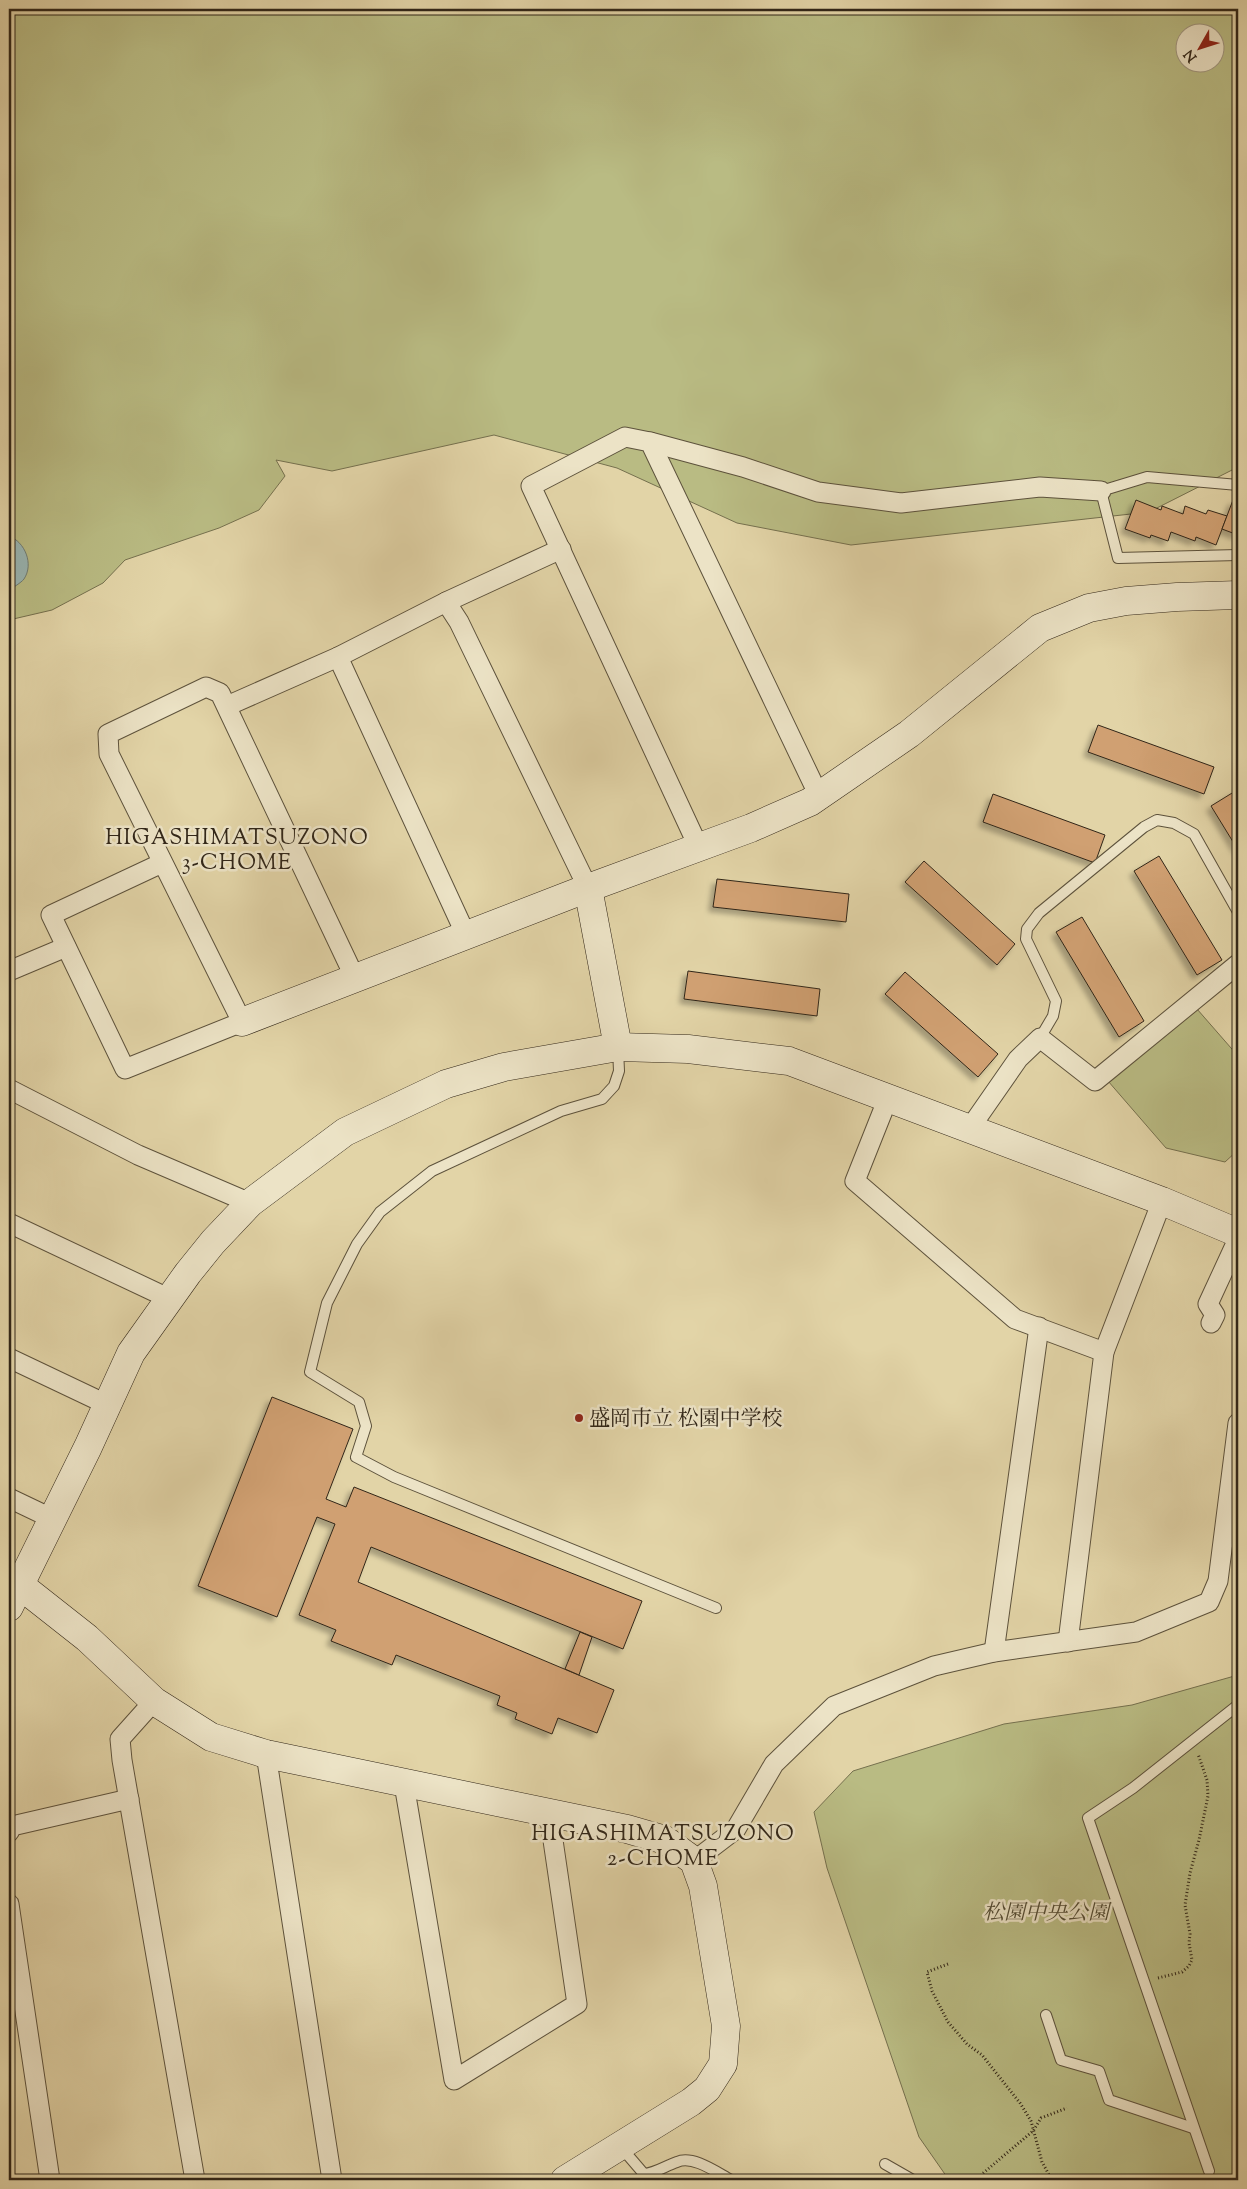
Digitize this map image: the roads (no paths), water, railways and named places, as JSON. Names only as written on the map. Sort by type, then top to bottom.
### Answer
[{"type":"street","points":[[699,848],[531,486],[626,438],[650,442],[742,467],[818,492],[901,502],[1040,488],[1101,491]]},
{"type":"street","points":[[650,442],[818,796]]},
{"type":"street","points":[[227,706],[338,657],[446,602],[561,549]]},
{"type":"street","points":[[162,863],[51,915],[125,1069],[588,888],[751,828],[810,802],[909,734],[1040,628],[1089,608],[1126,601],[1238,595]]},
{"type":"street","points":[[446,602],[459,622],[588,888],[618,1047]]},
{"type":"street","points":[[338,657],[466,935]]},
{"type":"street","points":[[242,1022],[109,754],[108,734],[206,687],[220,693],[227,706],[355,978]]},
{"type":"street","points":[[9,971],[66,947]]},
{"type":"street","points":[[970,1128],[1018,1059],[1040,1038],[1095,1080],[1238,964]]},
{"type":"street","points":[[565,2180],[691,2102],[708,2089],[723,2064],[726,2026],[703,1886],[694,1861],[665,1840],[627,1828],[404,1784],[266,1754],[211,1737],[154,1701],[87,1638],[15,1597],[108,1405],[131,1353],[214,1242],[250,1203],[345,1132],[446,1084],[504,1067],[618,1047],[688,1049],[789,1061],[1162,1201],[1238,1233]]},
{"type":"street","points":[[9,1090],[138,1155],[250,1203]]},
{"type":"street","points":[[888,1098],[856,1181],[1015,1319],[1104,1352]]},
{"type":"street","points":[[1068,1642],[1104,1352],[1162,1201]]},
{"type":"street","points":[[9,1223],[170,1299]]},
{"type":"street","points":[[1211,1323],[1215,1315],[1208,1304],[1238,1239]]},
{"type":"street","points":[[994,1652],[1039,1327]]},
{"type":"street","points":[[9,1358],[108,1405]]},
{"type":"street","points":[[694,1861],[736,1829],[774,1764],[834,1706],[934,1666],[994,1652],[1136,1632],[1210,1602],[1218,1581],[1238,1423]]},
{"type":"street","points":[[9,1498],[53,1519]]},
{"type":"street","points":[[154,1701],[120,1738],[195,2180]]},
{"type":"street","points":[[266,1754],[332,2180]]},
{"type":"street","points":[[404,1784],[454,2080],[577,2004],[549,1813]]},
{"type":"street","points":[[9,1832],[12,1826],[129,1800]]},
{"type":"street","points":[[9,1904],[50,2180]]},
{"type":"lane","points":[[1238,485],[1147,477],[1101,491],[1118,558],[1238,555]]},
{"type":"lane","points":[[1040,1038],[1053,1016],[1056,1001],[1026,939],[1027,929],[1039,913],[1144,828],[1157,820],[1174,822],[1194,834],[1238,912]]},
{"type":"lane","points":[[618,1047],[619,1071],[614,1086],[602,1099],[561,1111],[432,1172],[380,1212],[357,1244],[327,1303],[310,1372],[359,1402],[366,1426],[356,1457],[394,1477],[716,1608]]},
{"type":"lane","points":[[1209,2171],[1088,1818],[1133,1788],[1238,1705]]},
{"type":"lane","points":[[1046,2015],[1061,2060],[1099,2072],[1109,2100],[1193,2128]]},
{"type":"lane","points":[[619,2145],[644,2174],[651,2173],[683,2159],[693,2161],[731,2180]]},
{"type":"lane","points":[[885,2164],[914,2180]]},
{"type":"water","points":[[9,536],[20,543],[28,560],[28,567],[24,579],[9,591]]},
{"type":"place","name":"盛岡市立 松園中学校","points":[[579,1418]]},
{"type":"district","name":"HIGASHIMATSUZONO 3-CHOME","points":[[237,848]]},
{"type":"district","name":"HIGASHIMATSUZONO 2-CHOME","points":[[663,1844]]},
{"type":"park label","name":"松園中央公園","points":[[1046,1912]]}]
